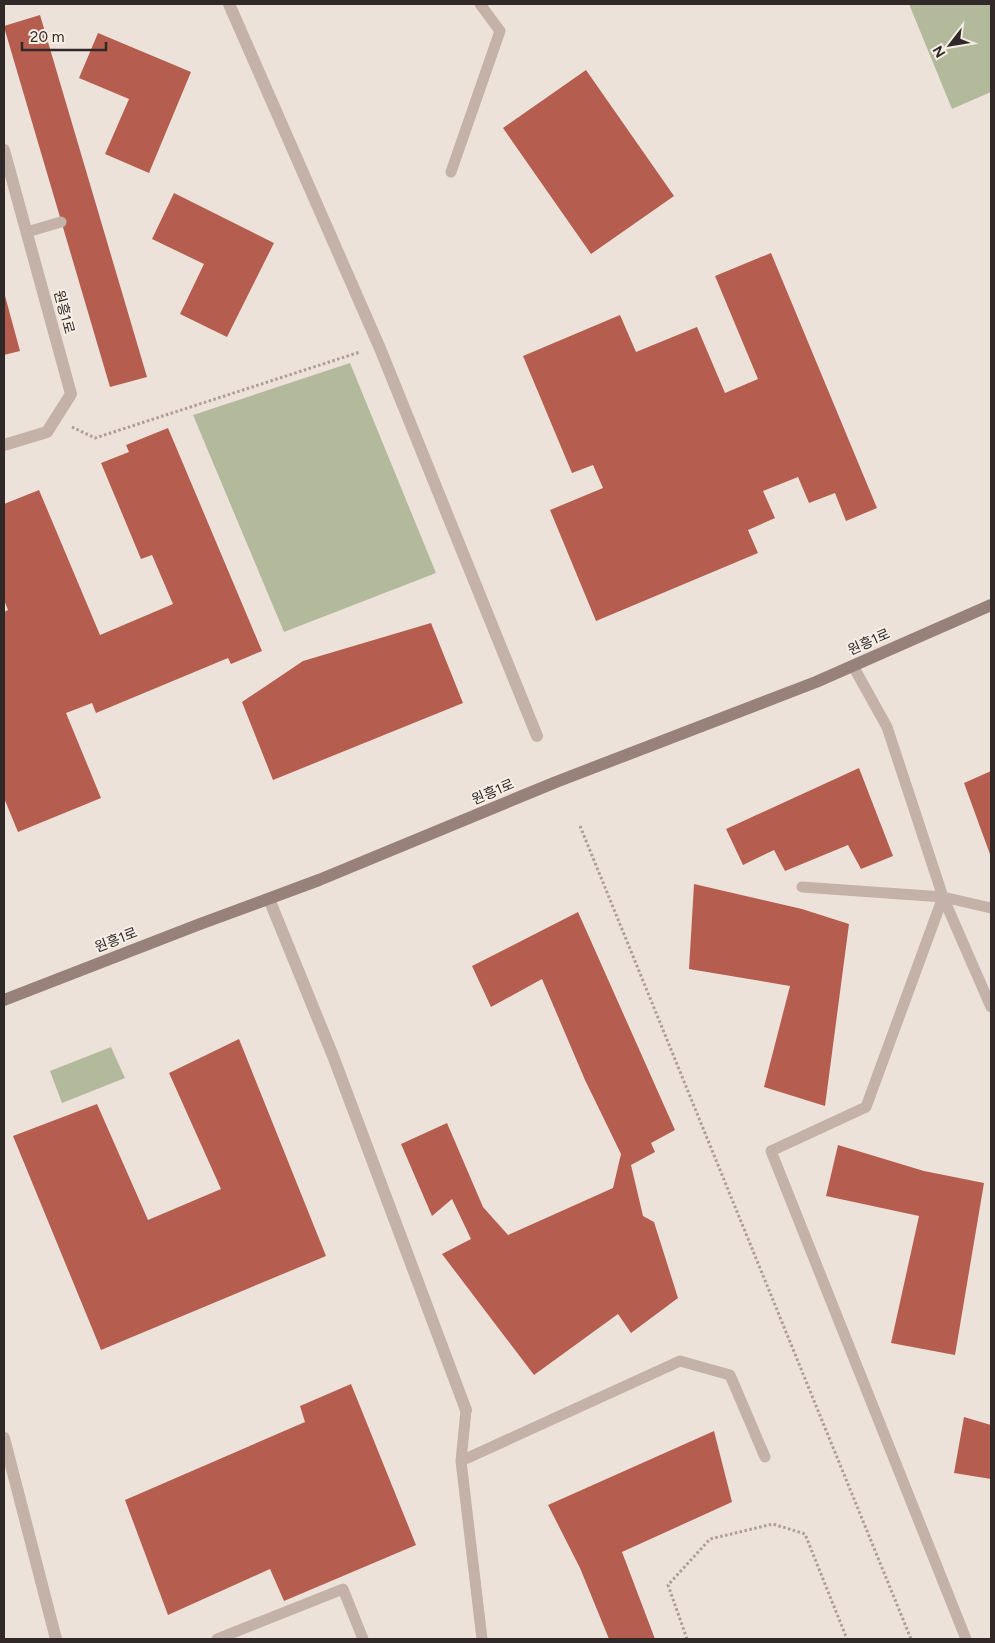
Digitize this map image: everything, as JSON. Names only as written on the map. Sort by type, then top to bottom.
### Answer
[{"type":"street","points":[[230,4],[379,346],[537,736]]},
{"type":"street","name":"원흥1로","points":[[4,150],[71,394],[47,432],[4,445]]},
{"type":"street","name":"원흥1로","points":[[4,1000],[191,927],[319,880],[556,782],[816,682],[991,605]]},
{"type":"street","points":[[269,899],[333,1056],[466,1410]]},
{"type":"street","points":[[4,1438],[56,1639]]},
{"type":"lane","points":[[451,172],[500,31],[480,4]]},
{"type":"lane","points":[[27,232],[62,222]]},
{"type":"lane","points":[[853,666],[887,727],[943,897],[991,1008]]},
{"type":"lane","points":[[802,886],[943,897],[991,908]]},
{"type":"lane","points":[[943,897],[866,1108],[771,1151],[966,1639]]},
{"type":"lane","points":[[461,1461],[680,1361],[730,1374],[765,1457]]},
{"type":"lane","points":[[466,1410],[461,1461],[482,1639]]},
{"type":"lane","points":[[217,1639],[344,1589],[363,1639]]},
{"type":"path","points":[[72,427],[95,438],[379,346]]},
{"type":"path","points":[[580,826],[911,1639]]},
{"type":"path","points":[[687,1639],[668,1585],[710,1539],[773,1524],[805,1534],[847,1639]]},
{"type":"green space","points":[[909,4],[991,4],[991,92],[952,109]]},
{"type":"green space","points":[[350,363],[436,573],[284,632],[193,415]]},
{"type":"green space","points":[[111,1047],[125,1078],[62,1103],[50,1071]]},
{"type":"building","points":[[40,15],[147,377],[110,387],[4,27]]},
{"type":"building","points":[[98,33],[191,72],[149,173],[105,154],[129,99],[79,78]]},
{"type":"building","points":[[586,70],[674,196],[591,254],[503,128]]},
{"type":"building","points":[[174,193],[274,243],[227,337],[180,314],[204,264],[152,239]]},
{"type":"building","points":[[771,253],[877,508],[846,521],[835,493],[809,503],[798,477],[763,491],[775,518],[748,530],[758,553],[596,621],[550,510],[603,488],[593,465],[572,473],[523,356],[620,315],[636,352],[697,327],[725,393],[758,379],[715,276]]},
{"type":"building","points":[[4,292],[20,351],[4,355]]},
{"type":"building","points":[[168,428],[262,651],[231,664],[228,658],[96,713],[92,703],[66,713],[101,798],[18,832],[4,798],[4,612],[8,610],[4,600],[4,504],[39,490],[100,635],[173,604],[152,555],[141,559],[101,463],[129,452],[126,445]]},
{"type":"building","points":[[431,623],[463,703],[273,780],[242,702],[303,661]]},
{"type":"building","points":[[859,768],[893,856],[861,869],[848,845],[785,871],[774,850],[743,865],[726,829]]},
{"type":"building","points":[[991,771],[991,857],[964,783]]},
{"type":"building","points":[[694,884],[802,909],[849,924],[825,1106],[764,1087],[790,986],[689,969]]},
{"type":"building","points":[[578,912],[675,1130],[651,1143],[655,1152],[631,1165],[643,1216],[654,1222],[678,1298],[631,1333],[618,1314],[534,1375],[442,1254],[471,1239],[452,1199],[432,1216],[401,1144],[447,1123],[483,1207],[508,1235],[613,1188],[621,1154],[585,1080],[542,979],[491,1007],[472,966]]},
{"type":"building","points":[[239,1039],[326,1256],[101,1350],[13,1136],[97,1104],[148,1220],[221,1189],[169,1073]]},
{"type":"building","points":[[838,1145],[924,1171],[984,1183],[955,1355],[891,1343],[919,1216],[826,1196]]},
{"type":"building","points":[[351,1384],[416,1545],[284,1601],[270,1569],[168,1615],[125,1500],[305,1422],[300,1406]]},
{"type":"building","points":[[964,1417],[991,1425],[991,1479],[954,1473]]},
{"type":"building","points":[[714,1431],[732,1502],[622,1552],[655,1639],[609,1639],[580,1568],[548,1505]]}]
